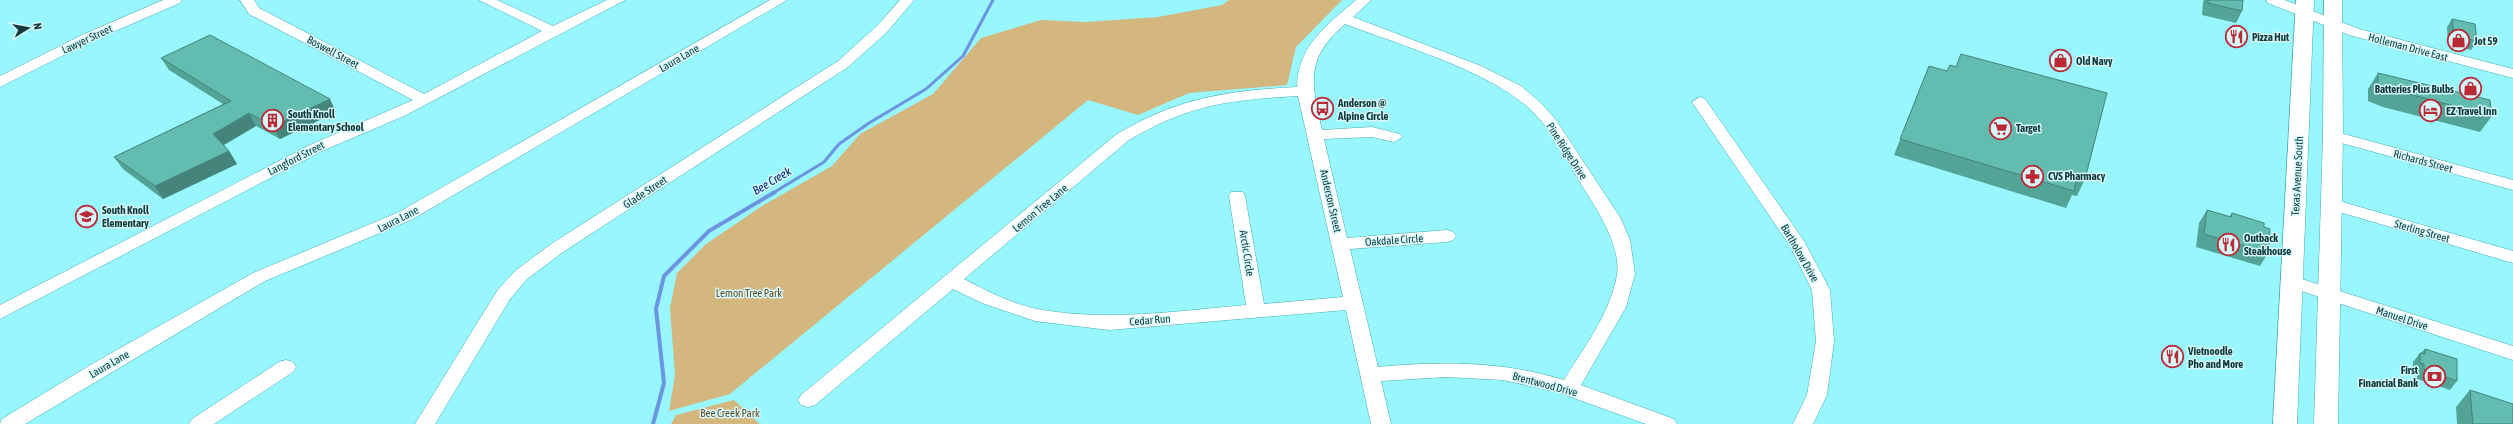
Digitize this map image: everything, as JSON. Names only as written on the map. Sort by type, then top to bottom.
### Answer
[{"type":"main road","points":[[2326,424],[2332,204],[2333,0]]},
{"type":"main road","name":"Texas Avenue South","points":[[2284,424],[2305,7]]},
{"type":"street","name":"Lawyer Street","points":[[0,82],[87,38],[175,0]]},
{"type":"street","name":"Boswell Street","points":[[247,0],[254,11],[423,99]]},
{"type":"street","points":[[486,0],[553,31]]},
{"type":"street","name":"Langford Street","points":[[0,313],[316,148],[399,113],[553,31],[618,0]]},
{"type":"street","name":"Laura Lane","points":[[9,424],[99,369],[259,277],[405,216],[780,0]]},
{"type":"street","name":"Glade Street","points":[[425,424],[503,295],[521,275],[557,248],[843,64],[882,29],[907,0]]},
{"type":"street","name":"Anderson Street","points":[[1364,0],[1342,18],[1316,44],[1307,61],[1304,75],[1305,91],[1381,424]]},
{"type":"street","name":"Holleman Drive East","points":[[2273,0],[2305,7],[2333,24],[2354,32],[2513,74]]},
{"type":"street","name":"Pine Ridge Drive","points":[[1342,18],[1476,69],[1516,89],[1537,107],[1550,123],[1612,219],[1621,240],[1626,274],[1617,307],[1568,390]]},
{"type":"street","name":"Lemon Tree Lane","points":[[808,400],[952,282],[1123,138],[1146,122],[1208,99],[1236,95],[1305,91]]},
{"type":"street","name":"Bartholow Drive","points":[[1700,102],[1798,245],[1821,290],[1825,341],[1817,395],[1803,424]]},
{"type":"street","points":[[1316,135],[1372,132],[1394,137]]},
{"type":"street","name":"Richards Street","points":[[2333,136],[2513,186]]},
{"type":"street","name":"Arctic Circle","points":[[1237,196],[1256,310]]},
{"type":"street","name":"Sterling Street","points":[[2332,204],[2513,257]]},
{"type":"street","name":"Oakdale Circle","points":[[1340,244],[1447,236]]},
{"type":"street","name":"Cedar Run","points":[[952,282],[988,299],[1035,315],[1083,321],[1136,322],[1256,310],[1353,303]]},
{"type":"street","name":"Manuel Drive","points":[[2292,282],[2513,353]]},
{"type":"street","points":[[199,424],[286,368]]},
{"type":"street","name":"Brentwood Drive","points":[[1370,375],[1422,369],[1477,371],[1521,376],[1568,390],[1667,424]]},
{"type":"green space","name":"Lemon Tree Park","points":[[1229,0],[1342,0],[1296,47],[1287,85],[1189,93],[1138,115],[1088,100],[730,394],[669,411],[675,375],[670,308],[677,273],[706,244],[762,206],[832,166],[860,134],[933,94],[981,38],[1041,20],[1085,22],[1158,17],[1222,5]]},
{"type":"green space","name":"Bee Creek Park","points":[[734,400],[760,424],[671,424],[676,415]]},
{"type":"building","points":[[2208,0],[2243,0],[2242,11],[2208,3]]},
{"type":"building","points":[[2452,19],[2475,24],[2477,41],[2454,36]]},
{"type":"building","name":"South Knoll Elementary School","points":[[210,35],[330,99],[273,126],[249,113],[213,134],[229,151],[155,186],[114,157],[231,101],[161,58]]},
{"type":"building","name":"Target","points":[[1961,54],[2107,93],[2085,179],[2077,177],[2074,191],[1900,139],[1929,66],[1947,71],[1950,65],[1956,67]]},
{"type":"building","points":[[2378,73],[2490,100],[2492,116],[2378,85]]},
{"type":"building","points":[[2207,210],[2231,217],[2232,213],[2264,223],[2264,227],[2270,229],[2268,253],[2204,234]]},
{"type":"building","points":[[2425,349],[2457,359],[2457,381],[2424,369],[2424,364],[2420,363],[2420,353],[2425,354]]},
{"type":"building","points":[[2470,390],[2513,404],[2513,424],[2473,424]]},
{"type":"waterway","name":"Bee Creek","points":[[773,193],[824,162],[839,144],[869,123],[926,89],[963,56],[993,0]]},
{"type":"waterway","name":"Bee Creek","points":[[653,424],[664,383],[656,309],[664,276],[709,231],[775,192]]},
{"type":"place","name":"Pizza Hut","points":[[2236,37]]},
{"type":"place","name":"Jot 59","points":[[2458,41]]},
{"type":"place","name":"Old Navy","points":[[2060,61]]},
{"type":"place","name":"Batteries Plus Bulbs","points":[[2470,89]]},
{"type":"place","name":"Anderson @ Alpine Circle","points":[[1323,109]]},
{"type":"place","name":"EZ Travel Inn","points":[[2430,111]]},
{"type":"place","name":"South Knoll Elementary School","points":[[273,120]]},
{"type":"place","name":"Target","points":[[2000,128]]},
{"type":"place","name":"CVS Pharmacy","points":[[2033,176]]},
{"type":"place","name":"South Knoll Elementary","points":[[87,216]]},
{"type":"place","name":"Outback Steakhouse","points":[[2229,244]]},
{"type":"place","name":"Vietnoodle Pho and More","points":[[2173,357]]},
{"type":"place","name":"First Financial Bank","points":[[2434,376]]}]
